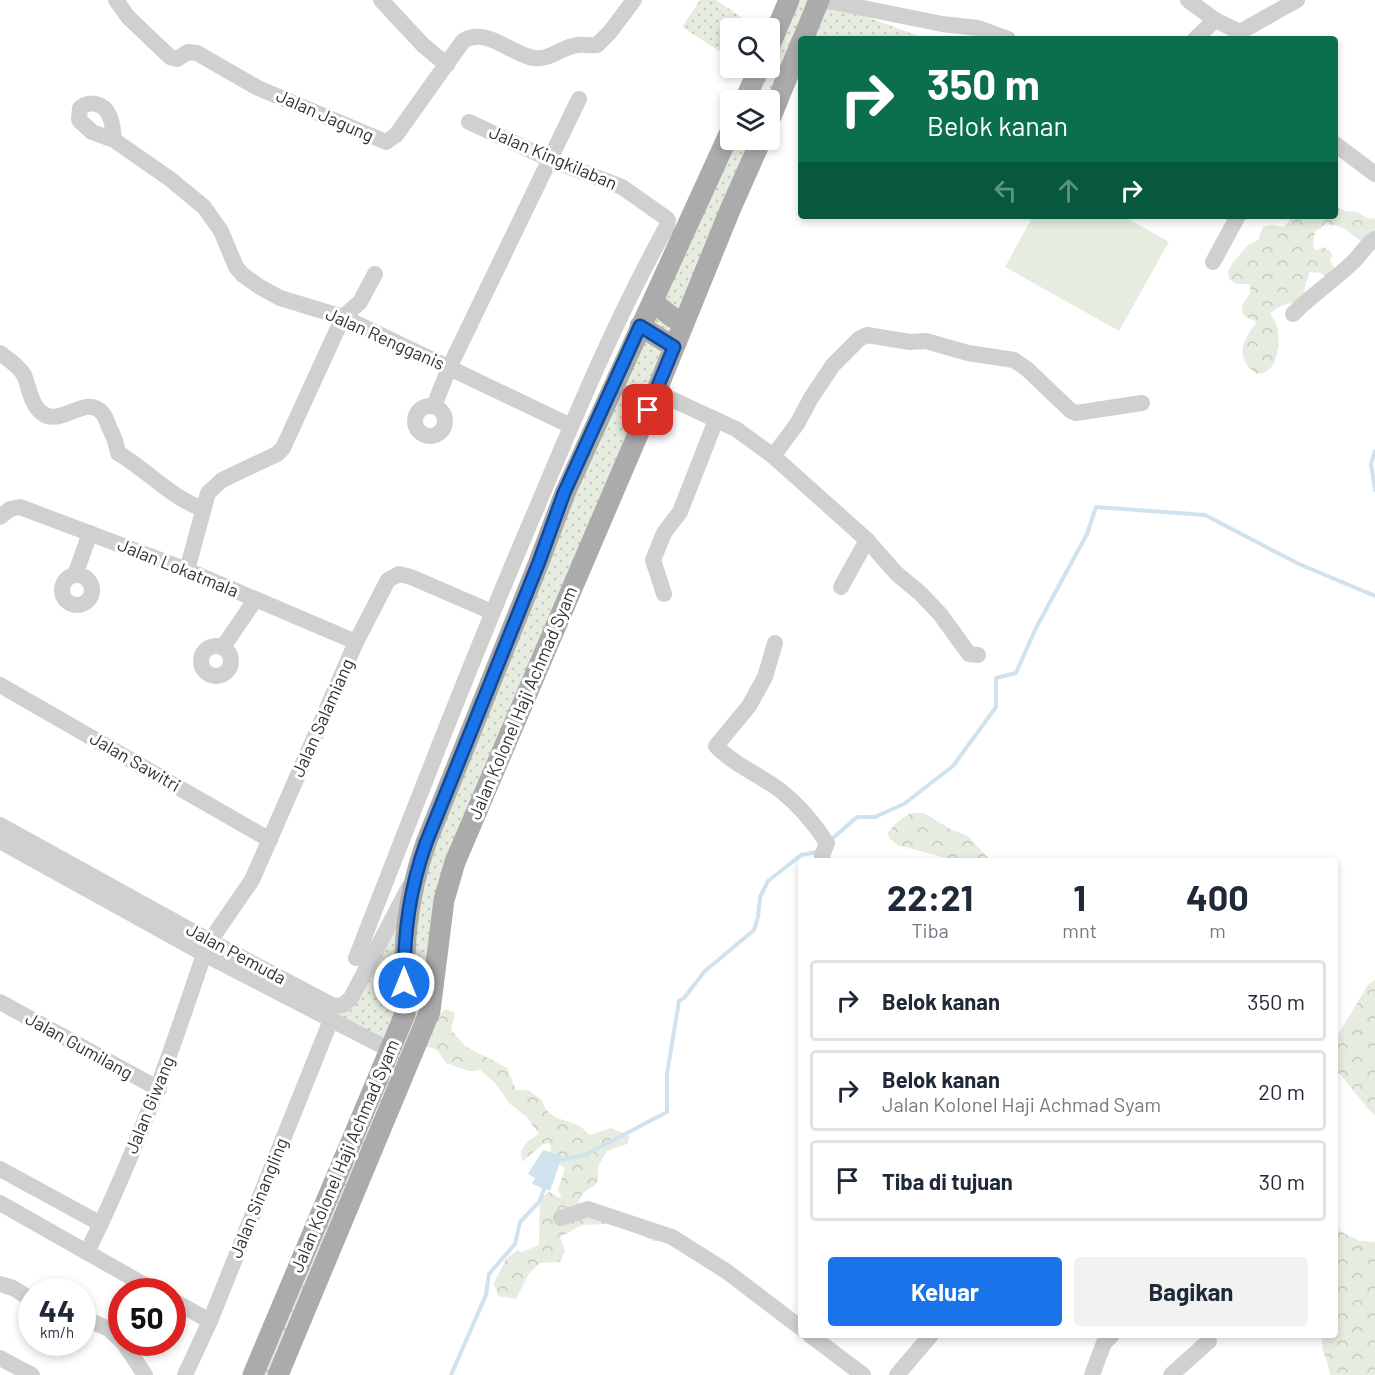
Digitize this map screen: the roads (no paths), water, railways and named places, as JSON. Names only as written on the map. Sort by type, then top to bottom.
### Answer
[{"type":"main road","points":[[780,21],[789,0]]},
{"type":"main road","points":[[804,36],[821,0]]},
{"type":"main road","points":[[780,95],[798,51]]},
{"type":"main road","name":"Jalan Kolonel Haji Achmad Syam","points":[[253,1375],[405,1014],[404,951],[408,906],[415,876],[564,493],[722,150]]},
{"type":"main road","name":"Jalan Kolonel Haji Achmad Syam","points":[[278,1375],[430,1011],[444,900],[454,862],[656,392],[757,150]]},
{"type":"main road","points":[[652,302],[672,317],[684,322]]},
{"type":"main road","points":[[640,326],[674,347]]},
{"type":"main road","points":[[320,1215],[342,1223]]},
{"type":"street","name":"Jalan Jagung","points":[[116,0],[128,17],[170,57],[177,59],[188,52],[197,53],[258,87],[386,142],[396,135],[463,41],[468,38],[475,37],[500,42],[533,58],[544,58],[578,45],[597,45],[634,0]]},
{"type":"street","points":[[381,0],[423,45],[447,65]]},
{"type":"street","points":[[821,0],[942,24],[978,28],[1000,36]]},
{"type":"street","points":[[1188,0],[1238,35],[1298,0]]},
{"type":"street","points":[[1198,36],[1215,20]]},
{"type":"street","points":[[434,406],[449,368],[579,99]]},
{"type":"street","name":"Jalan Kingkilaban","points":[[469,122],[549,159],[622,187],[666,218],[667,226],[643,270],[571,426]]},
{"type":"street","name":"Jalan Rengganis","points":[[114,140],[170,179],[204,207],[221,231],[232,260],[243,275],[280,298],[343,317],[571,426]]},
{"type":"street","points":[[1338,146],[1375,174]]},
{"type":"street","points":[[1213,262],[1236,219]]},
{"type":"street","points":[[1293,314],[1309,297],[1354,262],[1375,238]]},
{"type":"street","points":[[187,570],[208,493],[222,480],[277,454],[284,448],[343,317],[360,302],[375,274]]},
{"type":"street","points":[[773,456],[797,424],[833,365],[859,339],[867,335],[910,342],[926,341],[968,353],[1014,360],[1028,369],[1071,411],[1142,404]]},
{"type":"street","points":[[0,352],[23,374],[41,413],[56,417],[81,408],[97,408],[102,412],[116,438],[118,453],[170,491],[193,505],[203,508]]},
{"type":"street","points":[[656,392],[736,429],[773,456],[867,540],[897,574],[920,593],[940,614],[969,654],[978,655]]},
{"type":"street","points":[[664,594],[653,560],[664,533],[680,512],[716,420]]},
{"type":"street","points":[[356,958],[492,612],[571,426]]},
{"type":"street","name":"Jalan Lokatmala","points":[[0,518],[10,509],[20,507],[187,570],[356,642]]},
{"type":"street","points":[[75,575],[90,532]]},
{"type":"street","points":[[841,587],[867,540]]},
{"type":"street","name":"Jalan Salamiang","points":[[207,948],[252,880],[356,642],[388,580],[399,574],[411,577],[492,612]]},
{"type":"street","points":[[223,647],[255,600]]},
{"type":"street","points":[[775,643],[765,677],[749,706],[716,746],[780,791],[815,824],[827,843],[822,858]]},
{"type":"street","name":"Jalan Sawitri","points":[[0,685],[270,840]]},
{"type":"street","name":"Jalan Pemuda","points":[[0,825],[331,1020],[390,1050]]},
{"type":"street","name":"Jalan Pemuda","points":[[0,841],[207,948],[334,1006],[344,1005],[351,998],[415,876]]},
{"type":"street","name":"Jalan Giwang","points":[[87,1252],[159,1089],[207,948]]},
{"type":"street","name":"Jalan Gumilang","points":[[0,1002],[159,1089]]},
{"type":"street","name":"Jalan Sinangling","points":[[184,1375],[210,1321],[331,1020]]},
{"type":"street","points":[[0,1169],[101,1224]]},
{"type":"street","points":[[0,1203],[132,1278]]},
{"type":"street","points":[[561,1218],[588,1209],[672,1237],[726,1271],[798,1326]]},
{"type":"street","points":[[0,1284],[18,1291]]},
{"type":"street","points":[[186,1308],[210,1321]]},
{"type":"street","points":[[814,1338],[863,1375]]},
{"type":"street","points":[[900,1374],[929,1338]]},
{"type":"street","points":[[1094,1374],[1104,1343],[1109,1338]]},
{"type":"street","points":[[1171,1375],[1210,1341]]},
{"type":"street","points":[[132,1356],[145,1375]]},
{"type":"street","points":[[0,1358],[33,1375]]},
{"type":"water","points":[[543,1150],[562,1156],[550,1191],[532,1184],[535,1178],[528,1174]]},
{"type":"waterway","points":[[1375,451],[1371,464],[1375,490]]},
{"type":"waterway","points":[[832,839],[857,817],[875,817],[904,804],[953,766],[996,707],[996,678],[1016,673],[1036,628],[1087,534],[1096,507],[1205,515],[1299,564],[1375,596]]},
{"type":"waterway","points":[[556,1161],[585,1155],[667,1112],[667,1074],[679,1001],[684,998],[705,971],[754,930],[760,897],[768,881],[801,855],[817,852]]},
{"type":"waterway","points":[[451,1375],[486,1295],[489,1274],[515,1244],[520,1222],[539,1202],[545,1187]]}]
